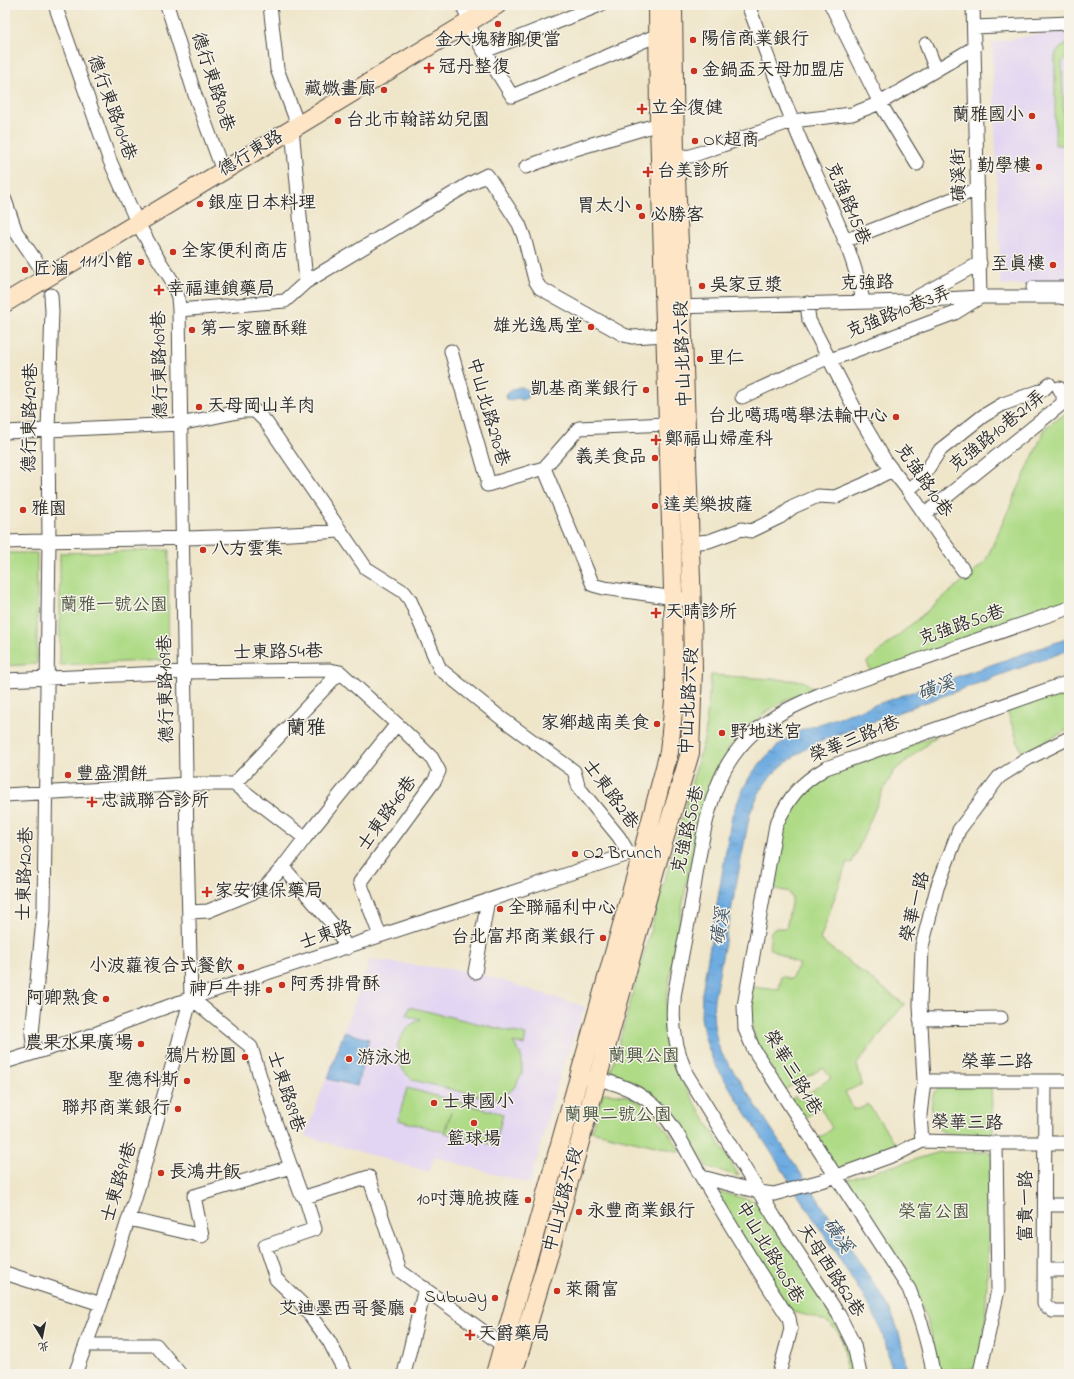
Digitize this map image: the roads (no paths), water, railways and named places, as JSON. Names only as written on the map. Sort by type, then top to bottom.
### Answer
[{"type":"main road","name":"德行東路","points":[[5,303],[48,287],[137,222],[497,5]]},
{"type":"main road","name":"中山北路六段","points":[[658,5],[659,124],[668,157]]},
{"type":"main road","name":"中山北路六段","points":[[516,1366],[547,1261],[597,1079],[643,855],[690,753],[692,600],[690,543],[674,307],[668,157],[673,5]]},
{"type":"main road","name":"中山北路六段","points":[[495,1374],[578,1077],[643,855],[669,752],[674,701],[673,598],[665,336],[674,307]]},
{"type":"street","name":"德行東路104巷","points":[[55,5],[110,161],[137,222]]},
{"type":"street","name":"德行東路90巷","points":[[167,5],[195,95],[223,171]]},
{"type":"street","points":[[270,5],[277,69],[295,127],[306,282]]},
{"type":"street","points":[[463,5],[472,32],[512,96],[658,35]]},
{"type":"street","points":[[485,51],[600,5]]},
{"type":"street","name":"克強路15巷","points":[[748,5],[792,122],[844,241],[860,283],[863,301]]},
{"type":"street","points":[[831,5],[880,103],[917,164]]},
{"type":"street","name":"磺溪街","points":[[973,5],[980,297]]},
{"type":"street","points":[[974,27],[1069,23]]},
{"type":"street","points":[[926,44],[936,70]]},
{"type":"street","points":[[668,157],[691,156],[792,122],[852,114],[880,103],[975,47]]},
{"type":"street","points":[[526,167],[572,150],[659,124]]},
{"type":"street","points":[[179,310],[285,301],[306,282],[469,184],[487,175],[519,224],[524,237],[535,280],[540,288],[624,334],[632,337],[665,336]]},
{"type":"street","points":[[844,241],[978,189]]},
{"type":"street","points":[[5,200],[16,232],[38,264],[48,287]]},
{"type":"street","name":"德行東路109巷","points":[[137,222],[171,279],[178,297],[179,310],[189,912],[192,998]]},
{"type":"street","points":[[910,301],[980,263]]},
{"type":"street","name":"德行東路129巷","points":[[48,287],[52,311],[48,430],[49,541]]},
{"type":"street","points":[[980,297],[1011,289],[1069,289]]},
{"type":"street","points":[[980,297],[1012,306],[1060,305],[1069,308]]},
{"type":"street","name":"克強路","points":[[674,307],[910,301],[980,297],[1059,297],[1069,299]]},
{"type":"street","name":"克強路10巷3弄","points":[[742,397],[830,359],[955,313],[980,297]]},
{"type":"street","name":"克強路10巷","points":[[807,303],[809,320],[856,411],[892,470],[908,490],[963,570]]},
{"type":"street","name":"中山北路290巷","points":[[451,351],[488,484],[544,468]]},
{"type":"street","name":"克強路10巷21弄","points":[[908,490],[921,479],[940,450],[983,416],[1003,404],[1054,386],[1063,395],[1063,403],[925,514]]},
{"type":"street","name":"士東路2巷","points":[[180,424],[244,411],[255,411],[266,422],[339,531],[366,568],[404,592],[410,600],[440,669],[501,718],[574,771],[579,788],[619,837],[643,855]]},
{"type":"street","points":[[5,432],[180,424]]},
{"type":"street","points":[[667,424],[579,428],[544,468],[593,585],[604,588],[692,600]]},
{"type":"street","points":[[690,543],[709,541],[742,529],[751,531],[780,517],[793,507],[818,496],[835,497],[892,470]]},
{"type":"street","points":[[5,542],[182,539],[285,535],[339,531]]},
{"type":"street","points":[[48,678],[49,541]]},
{"type":"street","name":"克強路50巷","points":[[759,1192],[687,1075],[681,1061],[674,1030],[674,1001],[698,863],[710,812],[720,780],[734,756],[752,736],[771,718],[794,705],[821,694],[1069,608]]},
{"type":"street","name":"士東路54巷","points":[[5,680],[185,672],[330,670],[340,672],[397,724]]},
{"type":"street","points":[[234,784],[340,672]]},
{"type":"street","name":"士東路120巷","points":[[34,1052],[32,1034],[44,909],[48,678]]},
{"type":"street","name":"榮華三路1巷","points":[[932,1374],[931,1359],[922,1320],[909,1289],[830,1178],[754,1050],[746,1029],[744,1006],[776,825],[784,806],[799,787],[810,777],[826,768],[1069,682]]},
{"type":"street","points":[[189,912],[208,911],[264,888],[283,867],[397,724]]},
{"type":"street","name":"士東路46巷","points":[[380,936],[360,882],[435,780],[439,771],[432,758],[397,724]]},
{"type":"street","name":"榮華一路","points":[[922,1141],[920,1115],[924,1081],[920,1019],[922,946],[937,888],[959,830],[999,777],[1029,758],[1069,738]]},
{"type":"street","points":[[5,795],[187,784],[234,784],[305,838]]},
{"type":"street","name":"士東路","points":[[5,1062],[92,1035],[192,998],[347,948],[488,900],[643,855]]},
{"type":"street","points":[[283,867],[335,927],[347,948]]},
{"type":"street","points":[[475,972],[488,900]]},
{"type":"street","name":"士東路89巷","points":[[192,998],[251,1047],[266,1096],[301,1194],[305,1197],[315,1229],[266,1246],[276,1279],[301,1303],[329,1340],[346,1374]]},
{"type":"street","name":"士東路91巷","points":[[75,1374],[101,1304],[129,1219],[192,998]]},
{"type":"street","points":[[920,1019],[1002,1018]]},
{"type":"street","name":"中山北路405巷","points":[[578,1077],[597,1079],[618,1084],[642,1096],[661,1112],[673,1128],[789,1318],[791,1329],[779,1374]]},
{"type":"street","name":"榮華二路","points":[[924,1081],[1069,1081]]},
{"type":"street","name":"富貴一路","points":[[1045,1081],[1044,1304],[1053,1311],[1069,1311]]},
{"type":"street","name":"榮華三路","points":[[759,1192],[774,1194],[830,1178],[897,1154],[922,1141],[1069,1143]]},
{"type":"street","points":[[980,1372],[998,1290],[996,1143]]},
{"type":"street","points":[[129,1219],[202,1236],[194,1196],[291,1167]]},
{"type":"street","points":[[305,1197],[369,1177],[400,1270],[504,1346],[516,1366]]},
{"type":"street","points":[[702,1177],[759,1192]]},
{"type":"street","name":"天母西路62巷","points":[[759,1192],[840,1315],[854,1345],[860,1374]]},
{"type":"street","points":[[1045,1205],[1069,1205]]},
{"type":"street","points":[[1045,1270],[1069,1270]]},
{"type":"street","points":[[5,1273],[101,1304]]},
{"type":"street","points":[[404,1374],[425,1288]]},
{"type":"street","points":[[86,1345],[156,1345],[180,1374]]},
{"type":"water","points":[[519,387],[528,390],[527,398],[523,400],[517,398],[511,401],[507,400],[506,395],[513,389]]},
{"type":"water","name":"磺溪","points":[[1069,638],[1069,650],[817,742],[802,751],[773,774],[762,788],[750,813],[714,999],[713,1019],[716,1037],[720,1051],[882,1296],[889,1309],[901,1341],[907,1374],[891,1374],[884,1338],[869,1305],[714,1063],[705,1039],[701,1017],[702,993],[732,815],[746,784],[756,768],[787,738],[802,730]]},
{"type":"water","name":"游泳池","points":[[344,1032],[369,1039],[357,1086],[328,1079]]},
{"type":"place","name":"金大塊豬腳便當","points":[[498,24]]},
{"type":"place","name":"陽信商業銀行","points":[[693,40]]},
{"type":"place","name":"冠丹整復","points":[[429,68]]},
{"type":"place","name":"金鍋盃天母加盟店","points":[[694,71]]},
{"type":"place","name":"藏媺畫廊","points":[[384,90]]},
{"type":"place","name":"立全復健","points":[[642,109]]},
{"type":"place","name":"蘭雅國小","points":[[1032,116]]},
{"type":"place","name":"台北市翰諾幼兒園","points":[[338,121]]},
{"type":"place","name":"OK超商","points":[[695,141]]},
{"type":"place","name":"勤學樓","points":[[1039,167]]},
{"type":"place","name":"台美診所","points":[[648,172]]},
{"type":"place","name":"銀座日本料理","points":[[200,204]]},
{"type":"place","name":"胃太小","points":[[639,207]]},
{"type":"place","name":"必勝客","points":[[642,216]]},
{"type":"place","name":"全家便利商店","points":[[173,252]]},
{"type":"place","name":"111小館","points":[[141,262]]},
{"type":"place","name":"至真樓","points":[[1053,265]]},
{"type":"place","name":"匠滷","points":[[25,270]]},
{"type":"place","name":"吴家豆漿","points":[[702,286]]},
{"type":"place","name":"幸福連鎖藥局","points":[[159,290]]},
{"type":"place","name":"雄光逸馬堂","points":[[591,327]]},
{"type":"place","name":"第一家鹽酥雞","points":[[192,330]]},
{"type":"place","name":"里仁","points":[[700,359]]},
{"type":"place","name":"凱基商業銀行","points":[[646,390]]},
{"type":"place","name":"天母岡山羊肉","points":[[199,407]]},
{"type":"place","name":"台北噶瑪噶舉法輪中心","points":[[896,417]]},
{"type":"place","name":"鄭福山婦產科","points":[[656,440]]},
{"type":"place","name":"義美食品","points":[[655,458]]},
{"type":"place","name":"達美樂披薩","points":[[655,506]]},
{"type":"place","name":"雅園","points":[[23,510]]},
{"type":"place","name":"八方雲集","points":[[203,550]]},
{"type":"place","name":"天晴診所","points":[[656,613]]},
{"type":"place","name":"家鄉越南美食","points":[[657,724]]},
{"type":"place","name":"野地迷宮","points":[[722,733]]},
{"type":"place","name":"豐盛潤餅","points":[[68,775]]},
{"type":"place","name":"忠誠聯合診所","points":[[92,802]]},
{"type":"place","name":"O2 Brunch","points":[[575,854]]},
{"type":"place","name":"家安健保藥局","points":[[207,892]]},
{"type":"place","name":"全聯福利中心","points":[[500,909]]},
{"type":"place","name":"台北富邦商業銀行","points":[[603,938]]},
{"type":"place","name":"小波蘿複合式餐飲","points":[[241,967]]},
{"type":"place","name":"阿秀排骨酥","points":[[282,985]]},
{"type":"place","name":"神戶牛排","points":[[269,990]]},
{"type":"place","name":"阿卿熟食","points":[[106,999]]},
{"type":"place","name":"農果水果廣場","points":[[141,1044]]},
{"type":"place","name":"鴉片粉圓","points":[[245,1057]]},
{"type":"place","name":"游泳池","points":[[349,1059]]},
{"type":"place","name":"聖德科斯","points":[[187,1081]]},
{"type":"place","name":"士東國小","points":[[434,1103]]},
{"type":"place","name":"聯邦商業銀行","points":[[178,1109]]},
{"type":"place","name":"籃球場","points":[[474,1123]]},
{"type":"place","name":"長鴻井飯","points":[[161,1173]]},
{"type":"place","name":"10吋薄脆披薩","points":[[528,1200]]},
{"type":"place","name":"永豐商業銀行","points":[[579,1212]]},
{"type":"place","name":"萊爾富","points":[[557,1291]]},
{"type":"place","name":"Subway","points":[[495,1298]]},
{"type":"place","name":"艾迪墨西哥餐廳","points":[[413,1310]]},
{"type":"place","name":"天爵藥局","points":[[470,1335]]},
{"type":"district","name":"蘭雅","points":[[306,729]]},
{"type":"park label","name":"蘭雅一號公園","points":[[114,606]]},
{"type":"park label","name":"蘭興公園","points":[[644,1057]]},
{"type":"park label","name":"蘭興二號公園","points":[[618,1116]]},
{"type":"park label","name":"榮富公園","points":[[934,1213]]}]
